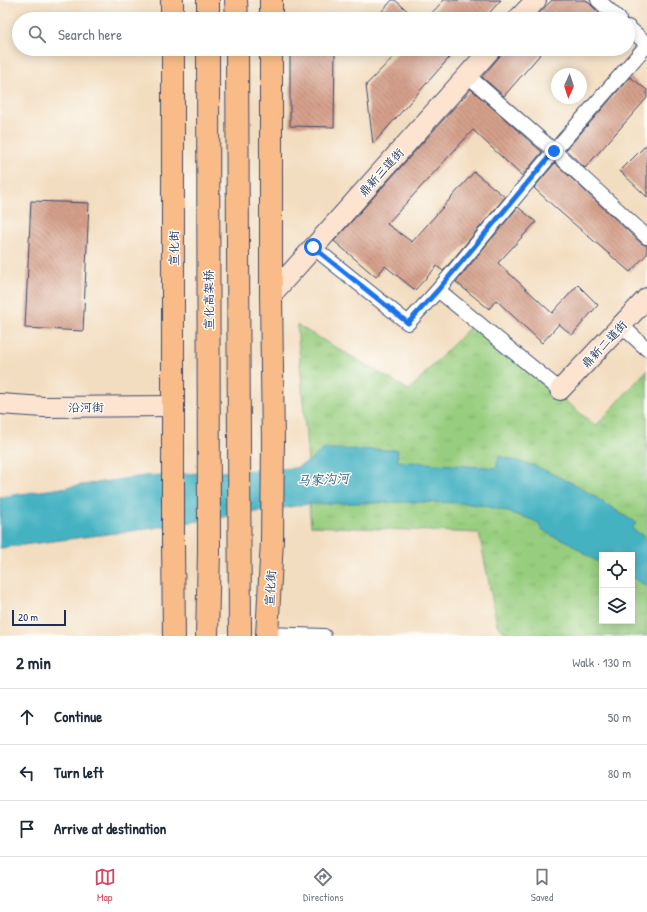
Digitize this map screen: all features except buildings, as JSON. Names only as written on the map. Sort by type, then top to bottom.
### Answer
[{"type":"highway","points":[[172,0],[172,12]]},
{"type":"highway","points":[[208,0],[208,12]]},
{"type":"highway","points":[[236,0],[236,12]]},
{"type":"highway","points":[[271,0],[271,12]]},
{"type":"highway","name":"宣化街","points":[[173,56],[174,636]]},
{"type":"highway","name":"宣化高架桥","points":[[207,636],[209,551],[208,56]]},
{"type":"highway","points":[[237,56],[240,636]]},
{"type":"highway","points":[[270,295],[271,56]]},
{"type":"highway","name":"宣化街","points":[[267,635],[272,540],[273,443],[270,295]]},
{"type":"street","points":[[525,12],[536,0]]},
{"type":"street","points":[[598,0],[611,12]]},
{"type":"street","points":[[313,247],[408,323],[438,290],[554,151],[647,45],[635,34]]},
{"type":"street","name":"鼎新三道街","points":[[270,295],[485,56]]},
{"type":"street","points":[[467,75],[554,151],[647,237]]},
{"type":"street","points":[[438,290],[560,390]]},
{"type":"street","name":"鼎新二道街","points":[[560,390],[647,298]]},
{"type":"street","points":[[621,325],[647,349]]},
{"type":"street","name":"沿河街","points":[[0,404],[44,407],[173,406]]},
{"type":"street","points":[[267,635],[324,636]]},
{"type":"green space","points":[[297,325],[409,390],[472,325],[596,426],[647,370],[647,636],[508,636],[497,624],[479,533],[311,526],[308,462]]},
{"type":"water","name":"马家沟河","points":[[324,449],[398,450],[397,461],[496,468],[499,456],[536,466],[578,486],[636,523],[632,529],[642,535],[647,545],[647,587],[635,579],[635,552],[599,552],[599,562],[567,541],[552,536],[540,528],[539,523],[530,519],[505,511],[463,503],[414,502],[309,504],[146,529],[0,548],[0,497],[144,476],[295,468],[308,462]]},
{"type":"route","points":[[313,247],[408,323],[438,290],[554,151]]}]
